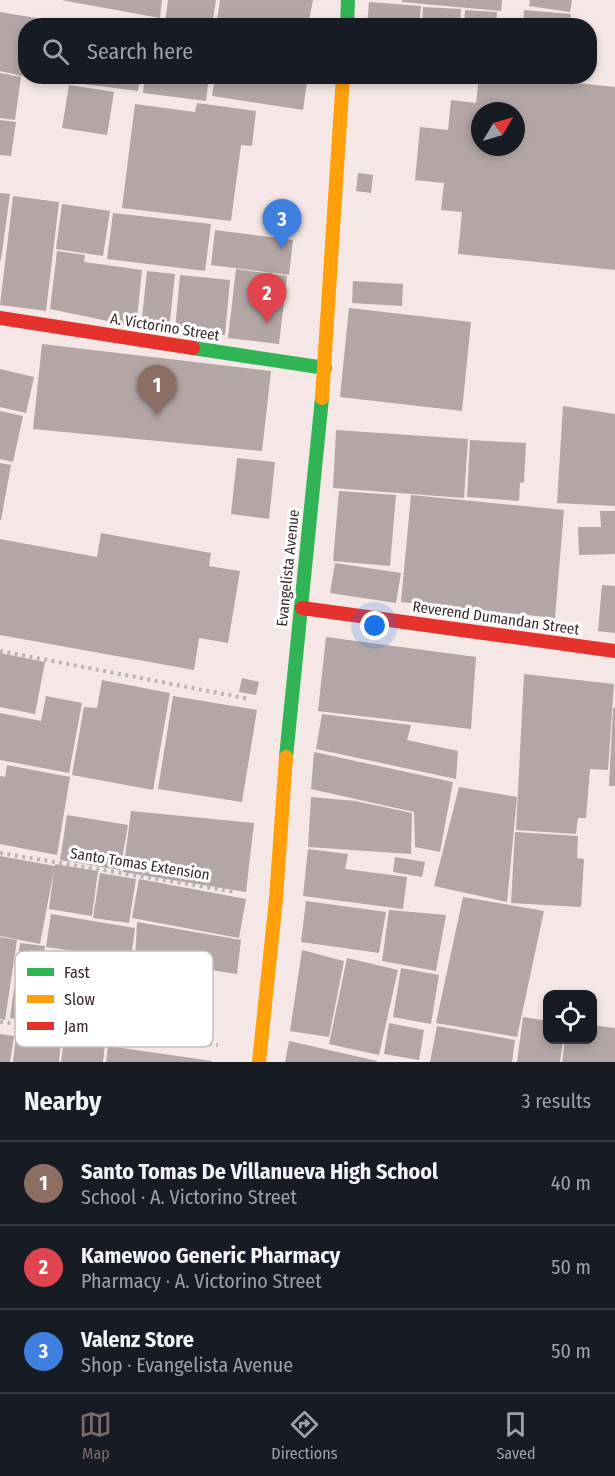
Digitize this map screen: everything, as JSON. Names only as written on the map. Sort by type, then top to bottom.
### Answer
[{"type":"street","points":[[347,18],[348,0]]},
{"type":"street","name":"Evangelista Avenue","points":[[260,1055],[276,899],[290,707],[325,368],[343,84]]},
{"type":"street","name":"A. Victorino Street","points":[[0,318],[325,368]]},
{"type":"street","name":"Reverend Dumandan Street","points":[[302,608],[615,651]]},
{"type":"path","points":[[0,651],[290,707]]},
{"type":"path","name":"Santo Tomas Extension","points":[[0,853],[276,899]]},
{"type":"path","points":[[0,1022],[15,1024]]},
{"type":"path","points":[[197,1047],[260,1055]]},
{"type":"building","points":[[61,0],[162,0],[160,18]]},
{"type":"building","points":[[168,0],[216,0],[213,18],[166,18]]},
{"type":"building","points":[[220,0],[313,0],[310,18],[217,18]]},
{"type":"building","points":[[402,0],[502,0],[501,11],[402,2]]},
{"type":"building","points":[[530,0],[572,0],[570,12],[529,6]]},
{"type":"building","points":[[369,2],[421,6],[420,18],[368,18]]},
{"type":"building","points":[[423,7],[461,9],[460,18],[422,18]]},
{"type":"building","points":[[465,10],[497,12],[497,18],[464,18]]},
{"type":"building","points":[[524,10],[571,14],[571,18],[524,18]]},
{"type":"building","points":[[0,12],[36,18],[18,18],[18,75],[0,71]]},
{"type":"building","points":[[0,73],[18,76],[18,84],[20,84],[15,120],[0,118]]},
{"type":"building","points":[[83,84],[139,84],[138,91]]},
{"type":"building","points":[[144,84],[208,84],[206,101],[143,93]]},
{"type":"building","points":[[214,84],[307,84],[303,110],[212,96]]},
{"type":"building","points":[[478,84],[586,84],[615,87],[615,270],[458,254],[462,212],[441,210],[444,183],[415,180],[420,127],[448,130],[451,100],[471,102],[471,156],[525,156],[525,102],[476,102]]},
{"type":"building","points":[[69,85],[114,92],[107,135],[62,128]]},
{"type":"building","points":[[197,103],[256,111],[252,146],[241,145],[231,221],[122,208],[135,104],[195,112]]},
{"type":"building","points":[[0,120],[16,122],[11,156],[0,155]]},
{"type":"building","points":[[358,173],[373,175],[371,193],[356,191]]},
{"type":"building","points":[[0,193],[10,194],[1,260],[0,260]]},
{"type":"building","points":[[13,196],[59,202],[46,311],[0,305]]},
{"type":"building","points":[[62,204],[110,211],[103,256],[56,249]]},
{"type":"building","points":[[113,213],[211,224],[205,271],[107,259]]},
{"type":"building","points":[[215,230],[293,240],[289,275],[211,265]]},
{"type":"building","points":[[57,251],[85,255],[84,262],[142,270],[136,327],[50,309]]},
{"type":"building","points":[[236,269],[287,276],[279,344],[228,338]]},
{"type":"building","points":[[147,271],[175,274],[169,330],[141,327]]},
{"type":"building","points":[[180,275],[230,280],[225,335],[175,330]]},
{"type":"building","points":[[353,281],[403,284],[402,306],[352,303]]},
{"type":"building","points":[[349,308],[471,322],[462,411],[340,397]]},
{"type":"building","points":[[42,344],[271,371],[262,451],[33,429]]},
{"type":"building","points":[[0,369],[34,377],[26,413],[0,407]]},
{"type":"building","points":[[563,406],[615,414],[615,506],[557,503]]},
{"type":"building","points":[[0,411],[23,416],[13,462],[0,459]]},
{"type":"building","points":[[336,430],[468,439],[464,498],[333,488]]},
{"type":"building","points":[[470,440],[526,443],[524,482],[520,483],[519,501],[467,497]]},
{"type":"building","points":[[237,458],[275,462],[269,519],[231,514]]},
{"type":"building","points":[[0,463],[11,465],[1,520],[0,520]]},
{"type":"building","points":[[339,491],[396,495],[390,566],[333,561]]},
{"type":"building","points":[[411,495],[564,510],[555,618],[401,602]]},
{"type":"building","points":[[600,511],[615,511],[615,554],[579,555],[578,527],[601,527]]},
{"type":"building","points":[[101,533],[211,553],[209,566],[240,571],[228,643],[199,638],[194,670],[0,635],[0,539],[97,557]]},
{"type":"building","points":[[335,563],[401,573],[396,603],[330,593]]},
{"type":"building","points":[[602,585],[615,586],[615,633],[598,631]]},
{"type":"building","points":[[326,637],[476,657],[471,729],[318,711]]},
{"type":"building","points":[[0,653],[45,662],[35,714],[0,707]]},
{"type":"building","points":[[524,674],[614,684],[608,770],[590,769],[586,818],[578,818],[576,834],[516,830]]},
{"type":"building","points":[[242,678],[259,682],[256,695],[239,692]]},
{"type":"building","points":[[102,680],[170,693],[153,790],[72,775],[84,707],[97,708]]},
{"type":"building","points":[[46,696],[82,703],[69,773],[0,760],[0,713],[41,721]]},
{"type":"building","points":[[173,696],[257,710],[242,802],[158,789]]},
{"type":"building","points":[[613,708],[615,708],[615,786],[609,786]]},
{"type":"building","points":[[322,714],[411,725],[407,740],[458,751],[456,779],[316,749]]},
{"type":"building","points":[[314,752],[453,782],[440,852],[415,847],[414,812],[311,789]]},
{"type":"building","points":[[7,765],[70,777],[57,855],[0,844],[0,776],[5,777]]},
{"type":"building","points":[[459,787],[517,797],[507,902],[434,886]]},
{"type":"building","points":[[311,797],[355,801],[412,813],[411,854],[308,847]]},
{"type":"building","points":[[131,811],[254,823],[246,892],[123,872]]},
{"type":"building","points":[[67,815],[128,825],[120,870],[60,860]]},
{"type":"building","points":[[515,832],[578,836],[577,858],[584,859],[581,907],[511,903]]},
{"type":"building","points":[[308,849],[348,854],[345,869],[407,877],[403,909],[303,896]]},
{"type":"building","points":[[0,856],[98,871],[92,916],[49,909],[54,870],[40,944],[0,936]]},
{"type":"building","points":[[395,857],[425,862],[422,877],[393,872]]},
{"type":"building","points":[[100,873],[136,879],[129,923],[93,918]]},
{"type":"building","points":[[139,879],[246,899],[239,938],[132,918]]},
{"type":"building","points":[[463,897],[544,911],[517,1037],[436,1023]]},
{"type":"building","points":[[306,901],[386,912],[379,953],[301,942]]},
{"type":"building","points":[[389,910],[446,915],[436,971],[382,961]]},
{"type":"building","points":[[51,914],[135,928],[132,951],[74,951],[46,947]]},
{"type":"building","points":[[137,922],[241,940],[237,974],[213,970],[213,951],[135,951]]},
{"type":"building","points":[[0,937],[17,940],[5,1020],[0,1019]]},
{"type":"building","points":[[20,943],[45,946],[44,951],[19,951]]},
{"type":"building","points":[[302,950],[344,961],[329,1037],[290,1031]]},
{"type":"building","points":[[347,958],[398,970],[379,1055],[329,1044]]},
{"type":"building","points":[[401,968],[439,975],[431,1024],[393,1017]]},
{"type":"building","points":[[15,980],[15,1019],[10,1018]]},
{"type":"building","points":[[523,1017],[543,1020],[543,1044],[562,1044],[560,1062],[517,1062]]},
{"type":"building","points":[[389,1023],[424,1030],[419,1060],[384,1054]]},
{"type":"building","points":[[437,1026],[515,1040],[512,1062],[430,1062]]},
{"type":"building","points":[[597,1026],[615,1028],[615,1062],[562,1062],[564,1044],[597,1044]]},
{"type":"building","points":[[0,1034],[14,1036],[10,1062],[0,1062]]},
{"type":"building","points":[[289,1041],[377,1061],[377,1062],[285,1062]]},
{"type":"building","points":[[15,1045],[15,1047],[60,1047],[59,1062],[13,1062]]},
{"type":"building","points":[[63,1047],[105,1047],[103,1062],[61,1062]]},
{"type":"building","points":[[108,1047],[212,1061],[212,1062],[106,1062]]},
{"type":"traffic: fast","points":[[347,18],[348,0]]},
{"type":"traffic: fast","points":[[193,348],[325,368]]},
{"type":"traffic: fast","points":[[286,757],[322,398]]},
{"type":"traffic: slow","points":[[322,398],[342,84]]},
{"type":"traffic: slow","points":[[259,1062],[276,899],[286,757]]},
{"type":"traffic: jam","points":[[0,318],[193,348]]},
{"type":"traffic: jam","points":[[302,608],[615,651]]},
{"type":"place","name":"Valenz Store","points":[[282,249]]},
{"type":"place","name":"Kamewoo Generic Pharmacy","points":[[267,323]]},
{"type":"place","name":"Santo Tomas De Villanueva High School","points":[[157,415]]}]
